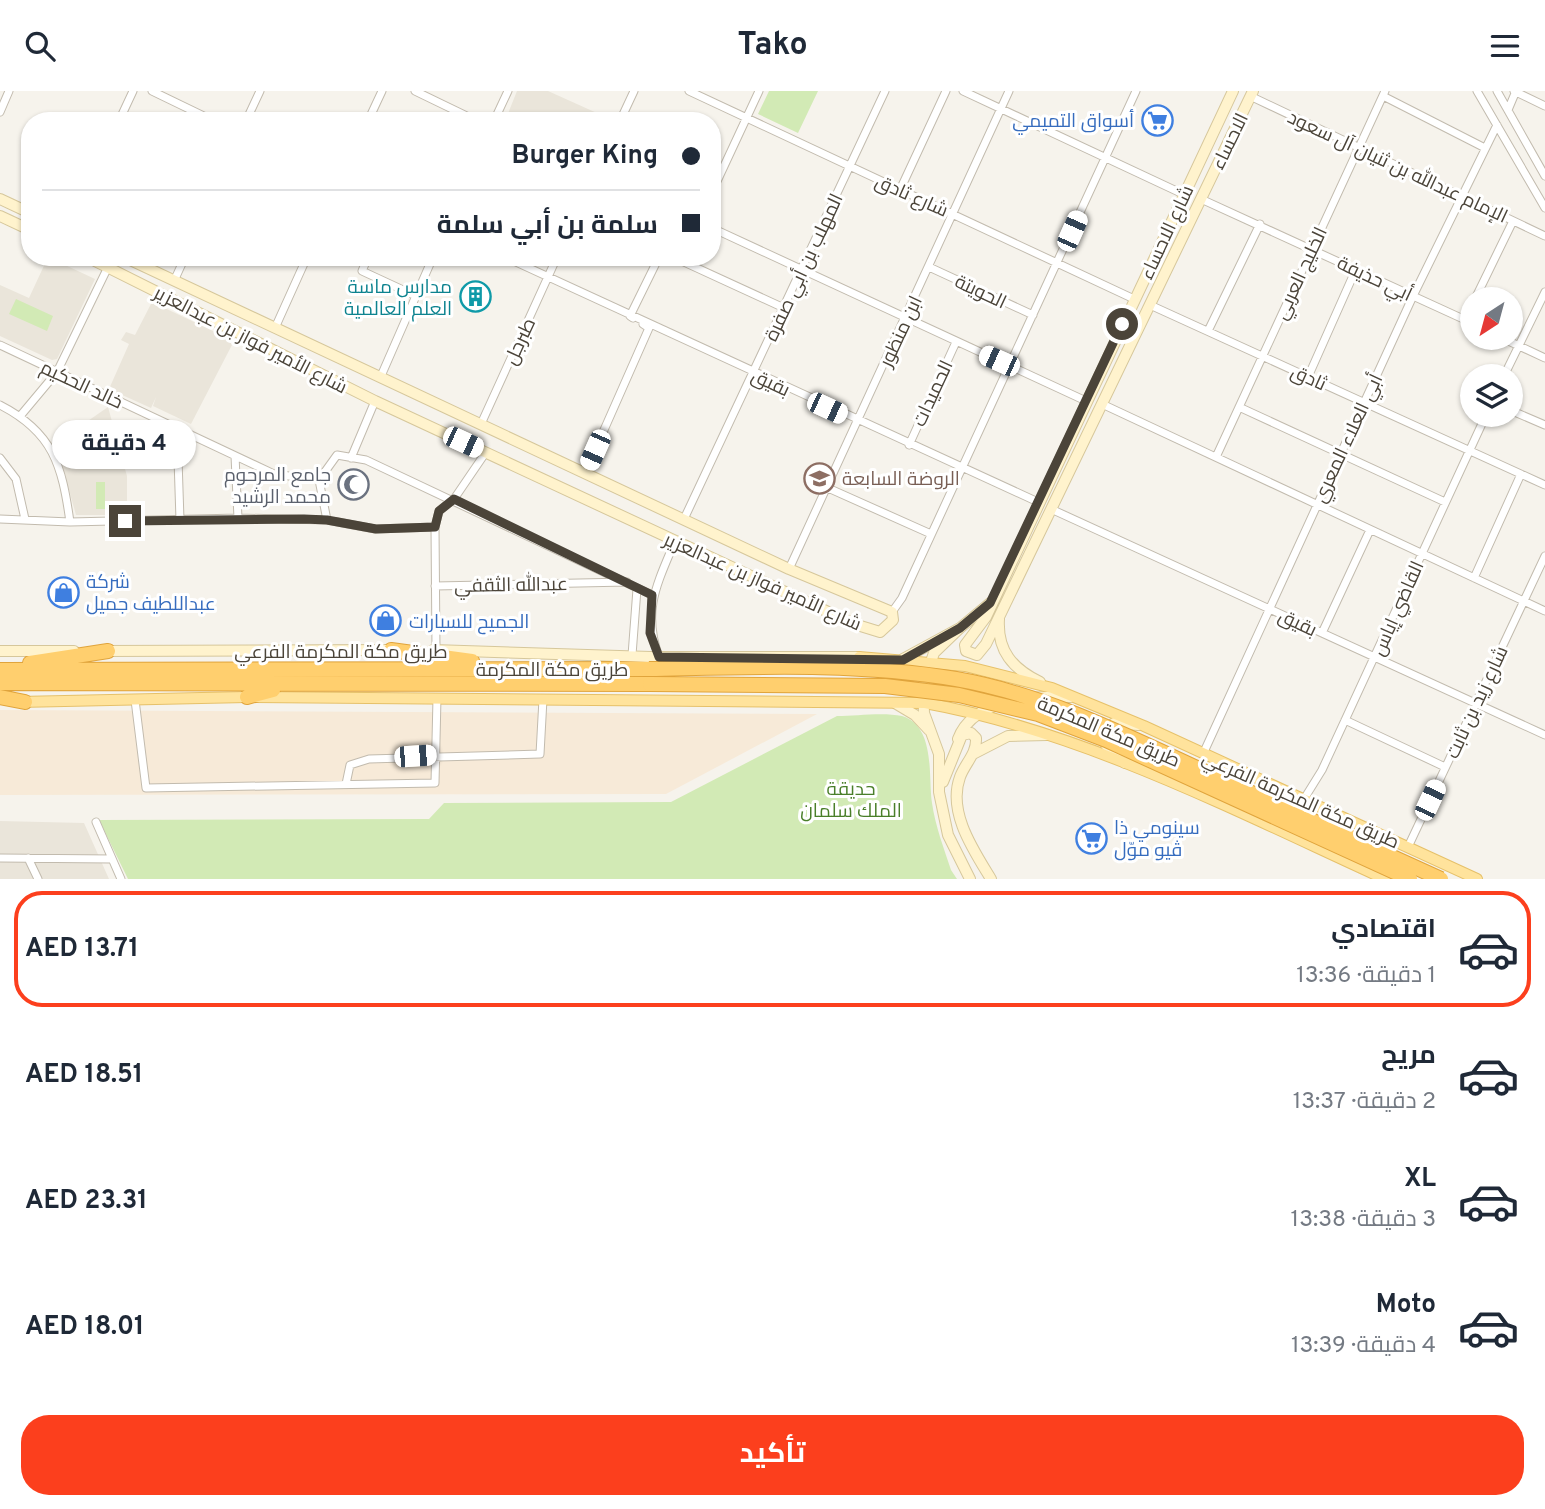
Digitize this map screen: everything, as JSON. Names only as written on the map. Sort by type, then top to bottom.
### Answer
[{"type":"highway","points":[[391,650],[550,669]]},
{"type":"highway","points":[[0,669],[108,651]]},
{"type":"highway","name":"طريق مكة المكرمة","points":[[0,669],[834,669],[955,679],[1000,689],[1058,707],[1441,879]]},
{"type":"highway","name":"طريق مكة المكرمة","points":[[0,683],[885,686],[959,695],[1038,714],[1106,740],[1410,879]]},
{"type":"highway","points":[[247,698],[272,690],[418,685]]},
{"type":"highway","points":[[0,699],[25,702]]},
{"type":"main road","name":"شارع الاحساء","points":[[977,655],[967,651],[965,645],[986,617],[990,603],[1233,91]]},
{"type":"main road","name":"الاحساء","points":[[977,655],[986,644],[1252,94]]},
{"type":"main road","points":[[5,202],[1,211],[2,217],[21,226]]},
{"type":"main road","name":"شارع الأمير فواز بن عبدالعزير","points":[[108,267],[375,401],[854,624],[880,632],[893,620],[892,612],[789,569],[143,266]]},
{"type":"main road","points":[[970,879],[948,835],[940,800],[939,754],[930,732],[923,690],[934,653],[990,603]]},
{"type":"main road","points":[[999,616],[1002,647],[1012,665],[1052,688]]},
{"type":"main road","points":[[903,660],[960,628]]},
{"type":"main road","name":"طريق مكة المكرمة الفرعي","points":[[0,651],[436,650],[659,657],[859,657],[965,666],[1052,688],[1144,726],[1477,879]]},
{"type":"main road","points":[[930,732],[900,703],[965,666],[977,655]]},
{"type":"main road","points":[[876,702],[898,691],[898,667],[887,658]]},
{"type":"main road","points":[[940,800],[942,785],[960,732],[982,713],[1019,700],[1073,697]]},
{"type":"main road","name":"طريق مكة المكرمة الفرعي","points":[[25,702],[438,698],[924,703],[982,713],[1055,735],[1385,879]]},
{"type":"main road","points":[[1128,765],[1106,745],[1105,733],[1114,723],[1144,726]]},
{"type":"main road","points":[[955,745],[962,736],[971,733],[976,738],[973,754],[958,782],[958,807],[967,838],[991,879]]},
{"type":"main road","points":[[973,754],[1009,736],[1055,735]]},
{"type":"street","points":[[0,112],[9,91]]},
{"type":"street","points":[[123,112],[133,91]]},
{"type":"street","points":[[152,91],[195,112]]},
{"type":"street","points":[[250,112],[260,91]]},
{"type":"street","points":[[372,112],[382,91]]},
{"type":"street","points":[[415,91],[458,112]]},
{"type":"street","points":[[498,112],[508,91]]},
{"type":"street","points":[[624,112],[634,91]]},
{"type":"street","points":[[721,172],[759,91]]},
{"type":"street","name":"المهلب بن أبي صفرة","points":[[684,519],[885,91]]},
{"type":"street","points":[[900,190],[946,91]]},
{"type":"street","points":[[963,91],[1183,194]]},
{"type":"street","name":"ابن منظور","points":[[789,569],[1009,91]]},
{"type":"street","points":[[892,612],[902,598],[932,534],[1136,91]]},
{"type":"street","points":[[1478,91],[1545,208]]},
{"type":"street","points":[[1497,91],[1545,176]]},
{"type":"street","points":[[1508,110],[1515,91],[1545,107]]},
{"type":"street","name":"شارع ثادق","points":[[692,92],[1134,299]]},
{"type":"street","points":[[1384,93],[1485,148]]},
{"type":"street","name":"الخليج العربي","points":[[1216,457],[1384,93]]},
{"type":"street","name":"الإمام عبدالله بن ثنيان آل سعود","points":[[1252,94],[1545,236]]},
{"type":"street","name":"أبي العلاء المعري","points":[[1203,754],[1363,402],[1497,125]]},
{"type":"street","name":"أبي حذيفة","points":[[1201,199],[1460,318]]},
{"type":"street","points":[[1481,287],[1513,221]]},
{"type":"street","points":[[1208,331],[1260,224]]},
{"type":"street","points":[[721,232],[1086,401]]},
{"type":"street","points":[[174,281],[181,266]]},
{"type":"street","points":[[275,328],[303,266]]},
{"type":"street","points":[[364,266],[362,271],[416,296]]},
{"type":"street","points":[[381,376],[429,266]]},
{"type":"street","name":"بقيق","points":[[524,266],[858,422],[1038,502]]},
{"type":"street","name":"طبرجل","points":[[481,424],[553,266]]},
{"type":"street","points":[[585,473],[649,328],[630,316],[655,266]]},
{"type":"street","points":[[693,266],[784,308]]},
{"type":"street","points":[[20,415],[57,372],[108,267]]},
{"type":"street","name":"الحويتة","points":[[929,267],[1033,315]]},
{"type":"street","points":[[1308,377],[1356,269]]},
{"type":"street","points":[[1523,338],[1545,292]]},
{"type":"street","name":"ثادق","points":[[1150,305],[1545,485]]},
{"type":"street","name":"الحميدات","points":[[909,445],[956,342]]},
{"type":"street","name":"خالد الحكيم","points":[[0,345],[274,474],[319,480]]},
{"type":"street","points":[[1523,348],[1545,358]]},
{"type":"street","points":[[351,458],[375,401]]},
{"type":"street","points":[[1102,404],[1545,611]]},
{"type":"street","points":[[0,405],[20,415],[39,430],[65,485],[70,522]]},
{"type":"street","points":[[1239,407],[1445,502]]},
{"type":"street","points":[[1523,415],[1545,425]]},
{"type":"street","name":"القاضي إياس","points":[[1304,799],[1322,770],[1480,427]]},
{"type":"street","points":[[177,428],[180,520]]},
{"type":"street","points":[[436,650],[435,527],[439,511],[454,499],[486,452]]},
{"type":"street","points":[[327,520],[319,480],[337,455],[366,460],[454,499],[652,595]]},
{"type":"street","points":[[235,456],[238,518]]},
{"type":"street","points":[[0,458],[16,479],[25,519]]},
{"type":"street","points":[[1474,578],[1521,474]]},
{"type":"street","points":[[828,488],[932,534]]},
{"type":"street","name":"بقيق","points":[[1051,509],[1545,735]]},
{"type":"street","points":[[0,519],[70,522],[238,518],[327,520],[376,529],[435,527]]},
{"type":"street","points":[[1322,633],[1370,530]]},
{"type":"street","points":[[659,657],[650,633],[652,595],[675,541]]},
{"type":"street","name":"شارع زيد بن ثابت","points":[[1408,847],[1545,557]]},
{"type":"street","name":"عبدالله الثقفي","points":[[435,586],[628,582]]},
{"type":"street","points":[[632,655],[637,589]]},
{"type":"street","points":[[135,700],[146,788],[435,783],[438,698]]},
{"type":"street","points":[[346,784],[350,765],[369,759],[540,754],[543,699]]},
{"type":"street","points":[[1345,720],[1445,767]]},
{"type":"street","points":[[96,822],[121,879]]},
{"type":"street","points":[[0,858],[112,859]]},
{"type":"street","points":[[28,859],[38,879]]},
{"type":"shaded area","points":[[517,91],[548,91],[595,112],[509,112]]},
{"type":"shaded area","points":[[44,266],[67,266],[95,279],[57,359],[52,360],[0,336],[0,285],[29,298]]},
{"type":"shaded area","points":[[152,302],[234,341],[191,424],[153,406],[156,397],[151,408],[109,389],[129,344],[121,340],[126,332],[135,335]]},
{"type":"shaded area","points":[[108,407],[127,476],[127,515],[76,515],[56,443]]},
{"type":"shaded area","points":[[0,710],[817,714],[666,794],[0,795]]},
{"type":"shaded area","points":[[0,821],[84,823],[109,879],[0,879]]},
{"type":"green space","points":[[769,91],[818,91],[798,133],[758,114]]},
{"type":"green space","points":[[16,299],[53,316],[47,331],[9,314]]},
{"type":"green space","points":[[96,482],[105,482],[105,509],[96,509]]},
{"type":"green space","name":"حديقة الملك سلمان","points":[[837,716],[902,716],[920,730],[928,754],[935,820],[951,870],[957,879],[128,879],[99,820],[429,819],[444,803],[671,802]]},
{"type":"place","name":"أسواق التميمي","points":[[1157,120]]},
{"type":"place","name":"مدارس ماسة العلم العالمية","points":[[475,297]]},
{"type":"place","name":"الروضة السابعة","points":[[819,478]]},
{"type":"place","name":"جامع المرحوم محمد الرشيد","points":[[354,485]]},
{"type":"place","name":"شركة عبداللطيف جميل","points":[[63,592]]},
{"type":"place","name":"الجميح للسيارات","points":[[386,621]]},
{"type":"place","name":"سينومي ذا ڤيو موّل","points":[[1091,838]]},
{"type":"route","points":[[125,521],[304,519],[327,520],[376,529],[435,527],[439,511],[454,499],[652,595],[650,633],[659,657],[859,657],[903,660],[960,628],[990,603],[1122,324]]}]
